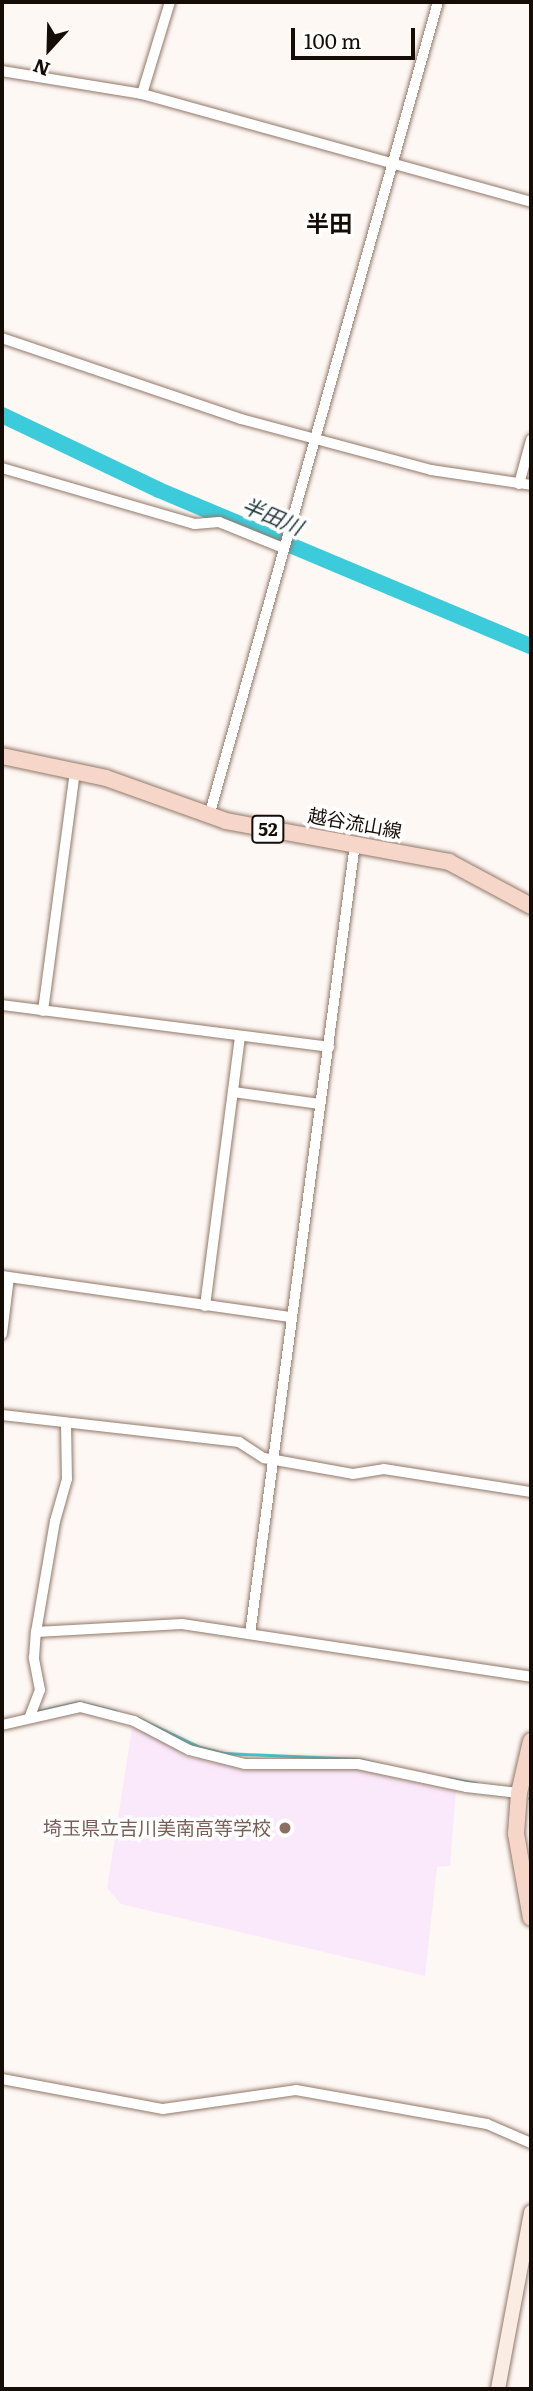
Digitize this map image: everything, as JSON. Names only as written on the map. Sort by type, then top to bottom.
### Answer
[{"type":"main road","name":"越谷流山線","points":[[2,756],[75,771],[209,816],[449,862],[531,906]]},
{"type":"main road","points":[[531,1741],[517,1852],[531,1918]]},
{"type":"street","points":[[142,94],[170,2]]},
{"type":"street","points":[[209,816],[438,2]]},
{"type":"street","points":[[2,71],[142,94],[531,202]]},
{"type":"street","points":[[2,338],[189,402],[431,470],[531,485]]},
{"type":"street","points":[[519,484],[531,440]]},
{"type":"street","points":[[2,468],[195,524],[219,522],[284,545]]},
{"type":"street","points":[[43,1011],[75,771]]},
{"type":"street","points":[[250,1634],[290,1317],[355,844]]},
{"type":"street","points":[[2,1005],[329,1047]]},
{"type":"street","points":[[205,1306],[240,1037]]},
{"type":"street","points":[[233,1092],[320,1104]]},
{"type":"street","points":[[2,1334],[5,1276],[290,1317]]},
{"type":"street","points":[[2,1415],[239,1443],[272,1460],[353,1474],[384,1469],[531,1492]]},
{"type":"street","points":[[32,1713],[40,1690],[34,1658],[36,1632],[66,1479],[66,1423]]},
{"type":"street","points":[[36,1632],[182,1624],[531,1677]]},
{"type":"street","points":[[2,1725],[32,1713],[80,1707],[134,1721],[189,1750],[245,1764],[358,1764],[466,1787],[523,1792]]},
{"type":"street","points":[[2,2079],[163,2109],[296,2090],[487,2124],[531,2143]]},
{"type":"street","points":[[498,2389],[527,2254],[531,2212]]},
{"type":"shaded area","name":"埼玉県立吉川美南高等学校","points":[[132,1728],[161,1738],[184,1756],[246,1770],[356,1769],[456,1791],[450,1866],[437,1867],[425,1976],[121,1904],[107,1888]]},
{"type":"waterway","name":"半田川","points":[[2,415],[159,490],[531,646]]},
{"type":"waterway","points":[[34,1712],[79,1702],[116,1711]]},
{"type":"waterway","points":[[136,1717],[200,1747],[224,1753],[359,1759],[383,1765]]},
{"type":"waterway","points":[[448,1778],[476,1783]]},
{"type":"place","name":"埼玉県立吉川美南高等学校","points":[[285,1828]]},
{"type":"district","name":"半田","points":[[329,222]]}]
